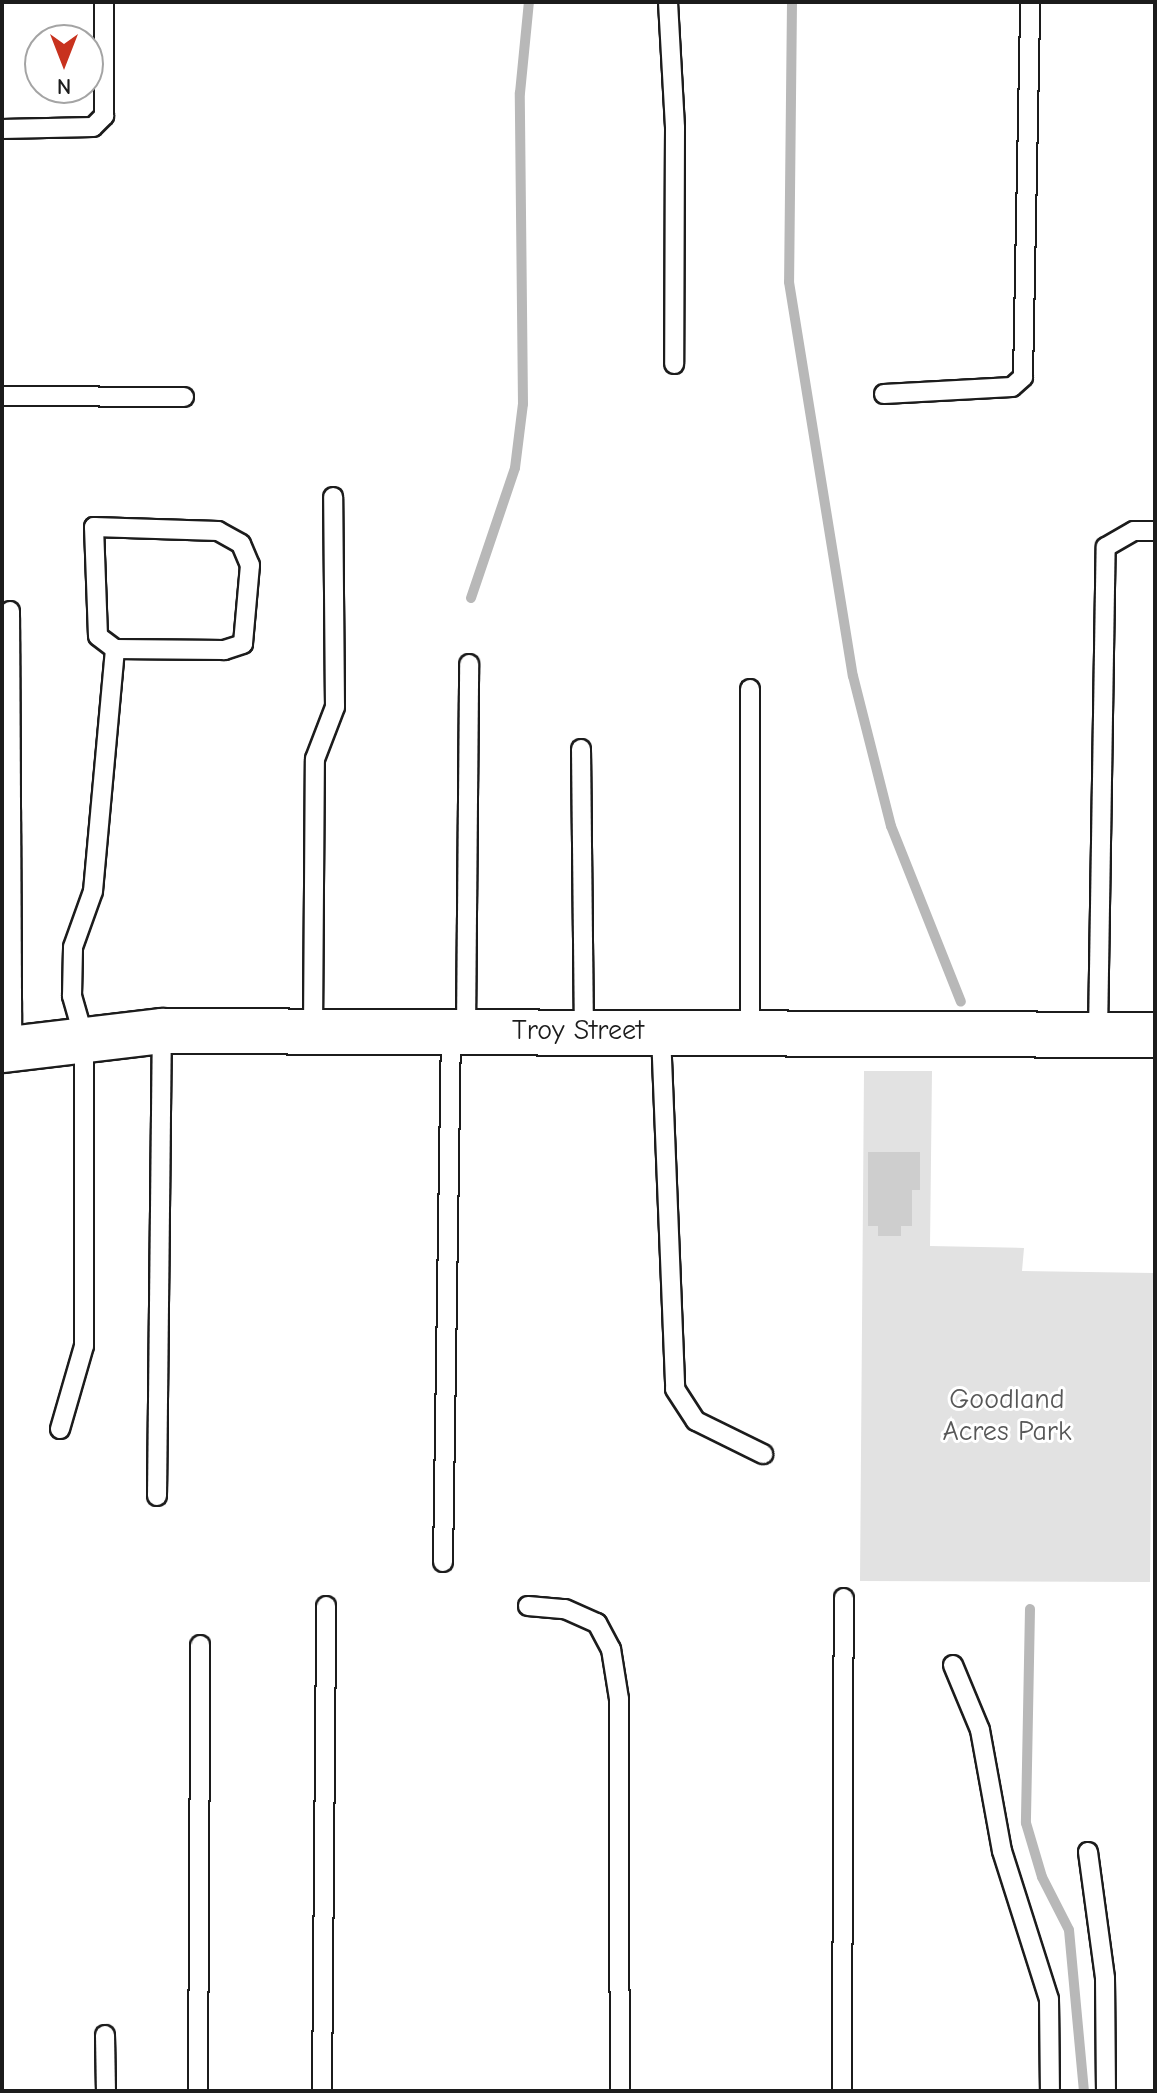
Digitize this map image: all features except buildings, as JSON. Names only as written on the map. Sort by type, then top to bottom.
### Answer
[{"type":"main road","name":"Troy Street","points":[[7,1049],[162,1031],[459,1029],[1155,1035]]},
{"type":"lane","points":[[2,129],[93,127],[104,116],[104,2]]},
{"type":"lane","points":[[668,2],[675,128],[674,364]]},
{"type":"lane","points":[[884,394],[1012,387],[1023,377],[1030,2]]},
{"type":"lane","points":[[2,396],[184,397]]},
{"type":"lane","points":[[313,1030],[315,759],[335,707],[333,497]]},
{"type":"lane","points":[[60,1429],[84,1346],[84,1038],[72,996],[73,947],[93,891],[115,649],[92,623],[94,527],[218,531],[241,544],[250,565],[243,644],[224,650],[115,649]]},
{"type":"lane","points":[[1098,1034],[1106,547],[1134,531],[1155,531]]},
{"type":"lane","points":[[7,1049],[10,611]]},
{"type":"lane","points":[[443,1562],[469,664]]},
{"type":"lane","points":[[750,689],[750,1031]]},
{"type":"lane","points":[[581,749],[584,1030]]},
{"type":"lane","points":[[661,1030],[675,1389],[696,1421],[763,1454]]},
{"type":"lane","points":[[157,1496],[162,1031]]},
{"type":"lane","points":[[842,2091],[844,1598]]},
{"type":"lane","points":[[322,2091],[326,1606]]},
{"type":"lane","points":[[528,1606],[597,1623],[611,1649],[619,1699],[620,2091]]},
{"type":"lane","points":[[198,2091],[200,1645]]},
{"type":"lane","points":[[953,1665],[980,1730],[1002,1851],[1049,1999],[1050,2091]]},
{"type":"lane","points":[[1088,1852],[1105,1978],[1106,2091]]},
{"type":"lane","points":[[105,2035],[106,2091]]},
{"type":"green space","name":"Goodland Acres Park","points":[[864,1071],[932,1071],[930,1246],[1024,1248],[1022,1271],[1153,1273],[1150,1582],[860,1581]]},
{"type":"waterway","points":[[471,598],[515,468],[523,404],[520,93],[529,2]]},
{"type":"waterway","points":[[792,2],[789,282],[853,676],[891,826],[961,1002]]},
{"type":"waterway","points":[[1030,1609],[1026,1823],[1042,1877],[1069,1930],[1084,2091]]}]
